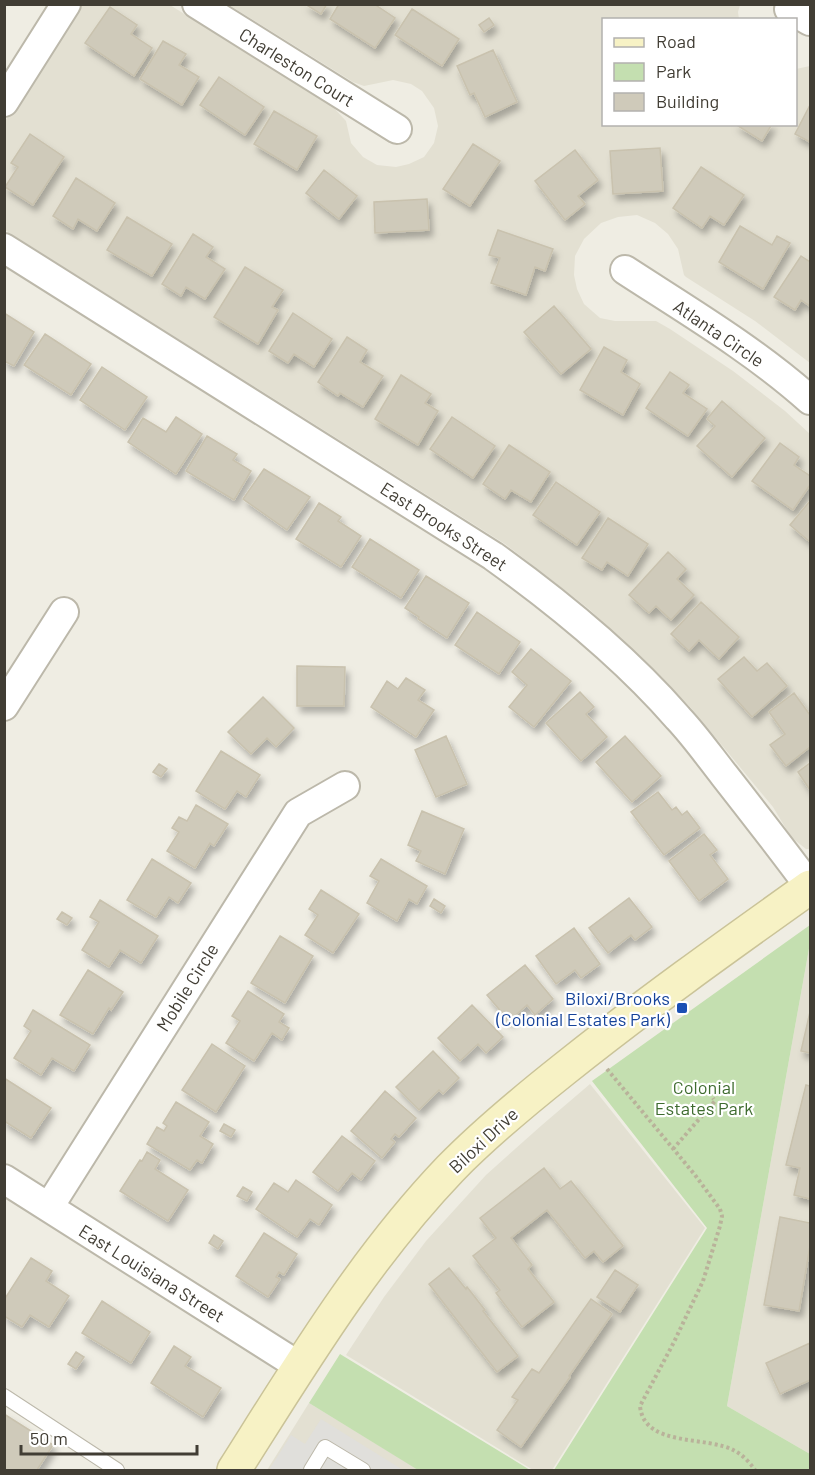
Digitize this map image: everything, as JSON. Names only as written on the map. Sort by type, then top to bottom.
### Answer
[{"type":"street","points":[[4,102],[66,4]]},
{"type":"street","name":"Charleston Court","points":[[197,4],[397,129]]},
{"type":"street","name":"East Brooks Street","points":[[4,249],[483,550],[567,611],[679,718],[810,887]]},
{"type":"street","name":"Atlanta Circle","points":[[625,270],[735,342],[810,400]]},
{"type":"street","points":[[4,706],[64,612]]},
{"type":"street","name":"Mobile Circle","points":[[49,1207],[298,813],[345,786]]},
{"type":"street","name":"Biloxi Drive","points":[[242,1468],[299,1366],[384,1245],[451,1168],[493,1129],[602,1038],[810,887]]},
{"type":"street","name":"East Louisiana Street","points":[[4,1179],[299,1366]]},
{"type":"lane","points":[[4,1396],[117,1470]]},
{"type":"lane","points":[[311,1470],[325,1447],[363,1470]]},
{"type":"path","points":[[606,1068],[716,1202],[722,1216],[703,1281],[640,1406],[641,1415],[646,1425],[657,1432],[710,1443],[735,1451],[755,1470]]},
{"type":"path","points":[[673,1149],[715,1101],[713,1098]]},
{"type":"shaded area","points":[[77,5],[170,5],[333,107],[346,121],[351,143],[363,157],[377,165],[396,167],[424,157],[434,143],[438,126],[434,108],[422,91],[411,84],[393,80],[364,86],[353,82],[229,5],[740,5],[739,18],[602,18],[602,126],[797,126],[797,69],[810,66],[810,363],[755,321],[686,277],[678,249],[668,234],[655,223],[637,215],[618,217],[601,223],[584,239],[575,256],[574,275],[584,304],[600,318],[615,321],[656,321],[733,371],[785,411],[810,434],[810,849],[806,849],[791,837],[773,807],[691,708],[589,609],[505,544],[5,230],[4,123]]},
{"type":"shaded area","points":[[810,943],[810,1454],[727,1406]]},
{"type":"shaded area","points":[[590,1084],[705,1228],[552,1470],[533,1470],[346,1355],[384,1297],[426,1241],[486,1175]]},
{"type":"shaded area","points":[[309,1403],[419,1470],[267,1470]]},
{"type":"shaded area","points":[[321,1419],[403,1470],[269,1470],[291,1435],[305,1444]]},
{"type":"green space","name":"Colonial Estates Park","points":[[810,925],[810,943],[727,1406],[810,1454],[810,1470],[554,1470],[707,1228],[592,1081]]},
{"type":"green space","points":[[340,1354],[530,1470],[418,1470],[309,1403]]},
{"type":"building","points":[[305,4],[327,4],[321,14]]},
{"type":"building","points":[[339,4],[374,4],[395,18],[375,48],[330,19]]},
{"type":"building","points":[[110,7],[137,25],[131,34],[152,48],[134,76],[85,43]]},
{"type":"building","points":[[412,9],[459,39],[442,66],[395,35]]},
{"type":"building","points":[[489,18],[494,25],[484,32],[479,25]]},
{"type":"building","points":[[163,41],[186,54],[179,65],[199,77],[182,105],[140,79]]},
{"type":"building","points":[[493,50],[517,102],[485,117],[474,93],[470,95],[457,66]]},
{"type":"building","points":[[219,77],[264,107],[245,135],[200,105]]},
{"type":"building","points":[[810,105],[810,142],[795,134]]},
{"type":"building","points":[[274,111],[317,136],[297,170],[254,144]]},
{"type":"building","points":[[738,126],[771,126],[762,141]]},
{"type":"building","points":[[30,134],[64,157],[33,205],[5,187],[18,167],[11,163]]},
{"type":"building","points":[[473,144],[500,161],[470,206],[443,189]]},
{"type":"building","points":[[660,148],[663,191],[613,194],[610,151]]},
{"type":"building","points":[[575,150],[598,180],[578,196],[585,204],[565,220],[535,181]]},
{"type":"building","points":[[701,167],[744,195],[724,225],[710,216],[702,228],[673,208]]},
{"type":"building","points":[[324,170],[357,196],[339,219],[306,193]]},
{"type":"building","points":[[76,178],[115,203],[97,231],[78,219],[73,229],[53,216]]},
{"type":"building","points":[[427,199],[429,230],[375,233],[374,202]]},
{"type":"building","points":[[127,217],[172,244],[152,276],[107,250]]},
{"type":"building","points":[[740,226],[772,245],[777,236],[790,243],[763,289],[719,262]]},
{"type":"building","points":[[498,230],[553,249],[545,271],[535,267],[526,295],[491,283],[500,258],[489,255]]},
{"type":"building","points":[[193,234],[213,247],[206,257],[225,269],[205,299],[186,287],[181,296],[162,284]]},
{"type":"building","points":[[801,256],[810,262],[810,306],[801,300],[795,310],[774,297]]},
{"type":"building","points":[[245,267],[283,290],[272,307],[278,310],[258,344],[214,317]]},
{"type":"building","points":[[554,306],[591,349],[561,374],[524,332]]},
{"type":"building","points":[[4,313],[34,332],[14,366],[4,361]]},
{"type":"building","points":[[293,313],[332,339],[314,367],[294,354],[288,363],[269,351]]},
{"type":"building","points":[[45,334],[91,364],[71,395],[24,365]]},
{"type":"building","points":[[347,337],[367,350],[360,362],[383,376],[363,407],[340,393],[338,396],[318,382]]},
{"type":"building","points":[[604,347],[627,360],[621,372],[640,384],[623,415],[580,390]]},
{"type":"building","points":[[102,367],[147,397],[125,430],[80,400]]},
{"type":"building","points":[[670,372],[689,385],[683,393],[707,409],[688,436],[646,408]]},
{"type":"building","points":[[401,375],[431,394],[425,403],[438,411],[418,445],[375,419]]},
{"type":"building","points":[[722,401],[765,438],[732,477],[697,446],[715,426],[707,419]]},
{"type":"building","points":[[176,417],[202,434],[176,474],[128,442],[143,418],[166,432]]},
{"type":"building","points":[[452,417],[495,446],[473,478],[430,449]]},
{"type":"building","points":[[207,436],[237,454],[233,460],[251,471],[234,500],[186,471]]},
{"type":"building","points":[[780,443],[799,457],[794,465],[810,476],[810,485],[793,510],[752,481]]},
{"type":"building","points":[[509,445],[550,472],[531,502],[511,490],[505,499],[483,484]]},
{"type":"building","points":[[264,469],[310,497],[287,530],[243,499]]},
{"type":"building","points":[[556,482],[600,512],[577,545],[533,515]]},
{"type":"building","points":[[810,501],[810,542],[790,525]]},
{"type":"building","points":[[319,503],[341,517],[338,521],[361,536],[341,567],[296,539]]},
{"type":"building","points":[[608,518],[648,544],[628,576],[607,562],[602,570],[582,558]]},
{"type":"building","points":[[370,539],[419,570],[401,598],[352,567]]},
{"type":"building","points":[[668,552],[686,569],[677,579],[694,595],[671,620],[656,606],[649,613],[629,595]]},
{"type":"building","points":[[426,576],[469,603],[447,638],[405,608]]},
{"type":"building","points":[[701,602],[739,637],[719,659],[699,640],[689,651],[671,634]]},
{"type":"building","points":[[477,612],[520,642],[499,674],[455,645]]},
{"type":"building","points":[[531,649],[571,681],[534,727],[509,707],[527,685],[512,672]]},
{"type":"building","points":[[744,657],[757,671],[767,663],[787,686],[752,717],[718,679]]},
{"type":"building","points":[[297,666],[345,667],[344,706],[297,706]]},
{"type":"building","points":[[406,678],[425,690],[418,700],[434,710],[416,737],[371,707],[387,681],[398,689]]},
{"type":"building","points":[[580,692],[594,707],[586,714],[607,737],[581,761],[546,723]]},
{"type":"building","points":[[794,693],[810,715],[810,747],[786,766],[770,745],[785,734],[769,712]]},
{"type":"building","points":[[263,697],[294,728],[276,747],[267,738],[251,754],[228,732]]},
{"type":"building","points":[[446,736],[467,784],[436,797],[415,750]]},
{"type":"building","points":[[625,736],[661,776],[632,802],[596,762]]},
{"type":"building","points":[[221,751],[260,775],[246,797],[237,791],[225,809],[196,791]]},
{"type":"building","points":[[810,763],[810,790],[798,772]]},
{"type":"building","points":[[159,764],[167,769],[161,777],[153,772]]},
{"type":"building","points":[[658,792],[672,810],[676,807],[682,815],[687,811],[700,828],[664,855],[631,812]]},
{"type":"building","points":[[196,805],[228,824],[214,846],[210,843],[195,868],[167,851],[179,832],[172,828],[179,817],[187,821]]},
{"type":"building","points":[[422,811],[464,829],[445,874],[416,861],[421,851],[408,845]]},
{"type":"building","points":[[704,834],[717,850],[710,855],[728,879],[699,901],[669,861]]},
{"type":"building","points":[[152,859],[191,883],[178,903],[169,897],[156,917],[127,900]]},
{"type":"building","points":[[381,859],[427,886],[417,904],[409,899],[397,921],[367,903],[379,881],[370,876]]},
{"type":"building","points":[[321,890],[359,914],[333,953],[305,935],[318,915],[309,909]]},
{"type":"building","points":[[629,898],[652,927],[635,940],[631,935],[608,953],[589,928]]},
{"type":"building","points":[[434,899],[445,906],[441,913],[430,906]]},
{"type":"building","points":[[100,900],[158,936],[141,963],[120,950],[109,967],[82,950],[99,922],[90,917]]},
{"type":"building","points":[[62,912],[72,918],[67,925],[57,919]]},
{"type":"building","points":[[574,928],[600,964],[581,978],[575,970],[556,984],[536,956]]},
{"type":"building","points":[[280,936],[313,956],[285,1003],[251,983]]},
{"type":"building","points":[[525,965],[553,999],[535,1015],[527,1005],[509,1021],[487,995]]},
{"type":"building","points":[[88,970],[123,992],[111,1010],[109,1008],[93,1034],[60,1015]]},
{"type":"building","points":[[248,991],[284,1014],[279,1022],[289,1028],[282,1040],[272,1033],[254,1061],[226,1043],[240,1021],[232,1016]]},
{"type":"building","points":[[472,1005],[503,1037],[486,1053],[478,1044],[460,1061],[438,1038]]},
{"type":"building","points":[[33,1010],[90,1045],[74,1071],[52,1058],[41,1075],[14,1058],[31,1031],[24,1026]]},
{"type":"building","points":[[810,1012],[810,1053],[801,1051]]},
{"type":"building","points":[[212,1044],[245,1066],[216,1112],[182,1090]]},
{"type":"building","points":[[433,1051],[459,1078],[443,1094],[439,1090],[419,1110],[396,1087]]},
{"type":"building","points":[[4,1078],[51,1108],[31,1138],[4,1121]]},
{"type":"building","points":[[806,1085],[810,1086],[810,1199],[794,1195],[800,1168],[786,1165]]},
{"type":"building","points":[[385,1091],[416,1118],[399,1137],[395,1134],[391,1139],[395,1142],[382,1158],[351,1131]]},
{"type":"building","points":[[176,1102],[209,1122],[200,1136],[213,1144],[202,1163],[197,1160],[190,1170],[147,1144],[157,1127],[164,1131],[167,1126],[163,1123]]},
{"type":"building","points":[[224,1124],[235,1130],[231,1137],[220,1131]]},
{"type":"building","points":[[342,1136],[375,1161],[361,1180],[352,1173],[338,1191],[313,1172]]},
{"type":"building","points":[[147,1152],[160,1160],[155,1169],[188,1190],[168,1221],[120,1191]]},
{"type":"building","points":[[544,1168],[560,1189],[571,1181],[623,1246],[603,1262],[594,1251],[585,1258],[547,1210],[511,1238],[532,1265],[528,1269],[554,1302],[522,1327],[496,1293],[500,1290],[473,1256],[496,1238],[480,1218]]},
{"type":"building","points":[[296,1180],[332,1205],[319,1225],[310,1219],[297,1237],[256,1209],[274,1183],[288,1192]]},
{"type":"building","points":[[243,1187],[252,1192],[247,1201],[237,1196]]},
{"type":"building","points":[[780,1217],[810,1223],[810,1246],[799,1311],[764,1305]]},
{"type":"building","points":[[264,1233],[297,1254],[284,1275],[279,1272],[276,1277],[280,1279],[268,1297],[236,1276]]},
{"type":"building","points":[[214,1235],[223,1241],[218,1249],[209,1243]]},
{"type":"building","points":[[31,1258],[52,1271],[46,1281],[69,1296],[49,1327],[30,1315],[22,1327],[4,1316],[4,1300]]},
{"type":"building","points":[[449,1268],[466,1289],[467,1287],[518,1356],[497,1372],[429,1284]]},
{"type":"building","points":[[615,1270],[638,1285],[620,1312],[597,1297]]},
{"type":"building","points":[[591,1299],[612,1314],[521,1447],[497,1430],[518,1400],[512,1397],[532,1369],[539,1373]]},
{"type":"building","points":[[102,1301],[150,1332],[131,1363],[82,1333]]},
{"type":"building","points":[[810,1343],[810,1380],[780,1394],[766,1363]]},
{"type":"building","points":[[174,1346],[191,1357],[185,1366],[221,1388],[203,1417],[151,1383]]},
{"type":"building","points":[[76,1352],[84,1357],[76,1369],[68,1364]]},
{"type":"building","points":[[4,1414],[53,1445],[37,1470],[4,1470]]},
{"type":"place","name":"Biloxi/Brooks (Colonial Estates Park)","points":[[682,1008]]}]
